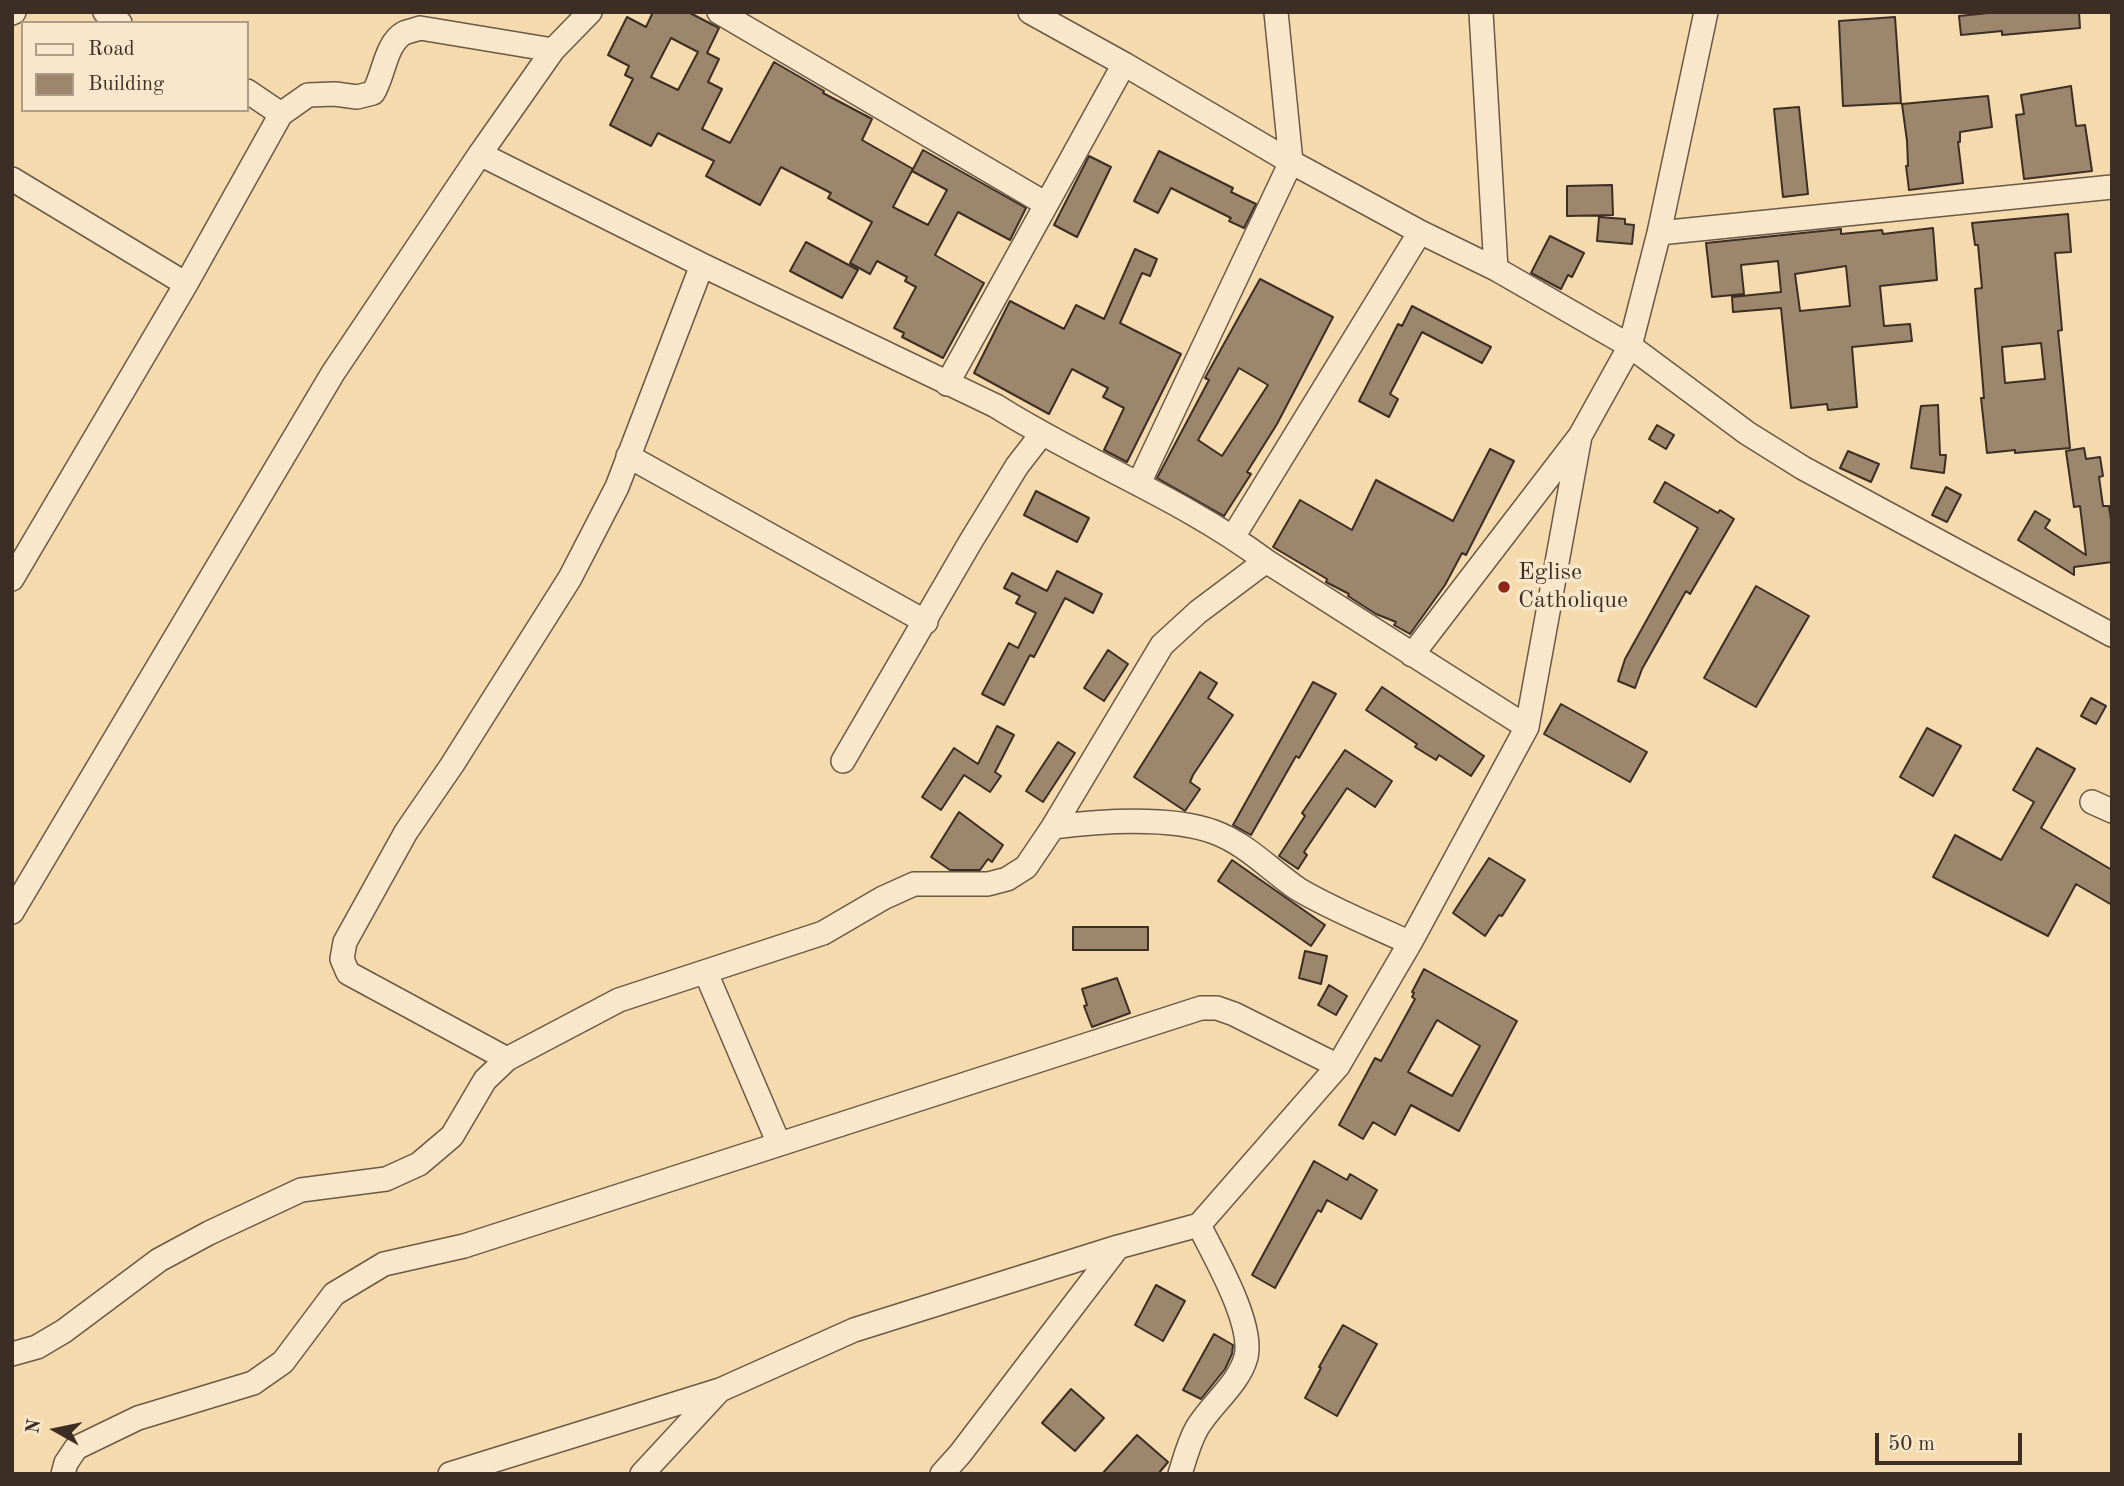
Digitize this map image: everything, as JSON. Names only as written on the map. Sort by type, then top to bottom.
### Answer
[{"type":"street","points":[[12,912],[333,373],[553,50],[590,12]]},
{"type":"street","points":[[719,12],[1046,204]]},
{"type":"street","points":[[1030,12],[1291,162],[1420,232],[1496,269],[1630,346],[1747,433],[1803,468],[2112,635]]},
{"type":"street","points":[[1139,483],[1291,162],[1276,12]]},
{"type":"street","points":[[1481,12],[1496,269]]},
{"type":"street","points":[[1412,655],[1580,436],[1630,346],[1659,233],[1706,12]]},
{"type":"street","points":[[12,579],[21,545],[186,284],[281,114],[308,95],[335,94],[357,97],[373,93],[380,82],[393,45],[403,34],[421,29],[553,50]]},
{"type":"street","points":[[947,384],[1124,64]]},
{"type":"street","points":[[248,92],[281,114]]},
{"type":"street","points":[[480,154],[996,407],[1041,435],[1139,483],[1233,537],[1265,561],[1527,727]]},
{"type":"street","points":[[12,179],[186,284]]},
{"type":"street","points":[[1659,233],[2112,187]]},
{"type":"street","points":[[1233,537],[1420,232]]},
{"type":"street","points":[[507,1059],[348,973],[342,960],[345,942],[406,832],[570,578],[617,486],[702,265]]},
{"type":"street","points":[[843,761],[971,541],[1017,466],[1041,435]]},
{"type":"street","points":[[450,1474],[720,1390],[854,1330],[1118,1247],[1199,1225],[1338,1066],[1410,943],[1527,727],[1580,436]]},
{"type":"street","points":[[628,456],[926,622]]},
{"type":"street","points":[[12,1354],[37,1346],[64,1331],[159,1260],[220,1227],[301,1191],[386,1179],[419,1164],[452,1136],[485,1080],[507,1059],[619,1000],[823,933],[914,884],[988,884],[1007,879],[1026,867],[1054,827],[1162,645],[1198,612],[1265,561]]},
{"type":"street","points":[[1054,827],[1097,821],[1174,823],[1213,831],[1242,845],[1271,870],[1301,890],[1410,943]]},
{"type":"street","points":[[706,972],[779,1144]]},
{"type":"street","points":[[63,1474],[66,1462],[76,1448],[138,1418],[253,1383],[283,1362],[334,1294],[384,1264],[464,1246],[1201,1008],[1217,1008],[1234,1014],[1338,1066]]},
{"type":"street","points":[[1180,1474],[1197,1427],[1238,1374],[1246,1357],[1247,1342],[1243,1322],[1228,1282],[1199,1225]]},
{"type":"street","points":[[942,1474],[1118,1247]]},
{"type":"street","points":[[642,1474],[720,1390]]},
{"type":"building","points":[[653,12],[688,12],[719,28],[707,53],[719,59],[708,82],[722,89],[702,129],[730,143],[774,62],[824,91],[823,93],[872,119],[862,140],[913,169],[893,207],[928,225],[947,190],[912,171],[923,150],[1026,208],[1010,240],[958,212],[935,255],[984,283],[943,358],[902,337],[904,333],[894,328],[916,287],[905,281],[907,277],[877,261],[870,274],[850,263],[872,222],[828,198],[831,193],[781,167],[760,205],[706,176],[714,161],[658,133],[651,146],[610,125],[633,79],[625,75],[629,66],[608,55],[627,17],[646,27]],"holes":[[[671,38],[698,52],[678,90],[651,77]]]},
{"type":"building","points":[[1998,12],[2079,12],[2080,28],[2002,35],[2002,31],[1961,35],[1959,16]]},
{"type":"building","points":[[1895,17],[1901,103],[1843,106],[1839,21]]},
{"type":"building","points":[[2071,86],[2076,126],[2085,125],[2092,171],[2024,179],[2016,115],[2024,114],[2021,95]]},
{"type":"building","points":[[1988,96],[1992,127],[1960,132],[1958,142],[1963,183],[1909,190],[1902,104]]},
{"type":"building","points":[[1799,107],[1808,194],[1783,197],[1774,109]]},
{"type":"building","points":[[1159,151],[1233,188],[1231,192],[1256,204],[1244,228],[1229,221],[1231,218],[1171,188],[1158,213],[1134,201]]},
{"type":"building","points":[[1089,156],[1111,167],[1077,237],[1054,225]]},
{"type":"building","points":[[1612,185],[1613,215],[1567,216],[1567,186]]},
{"type":"building","points":[[2068,214],[2071,252],[2055,253],[2062,330],[2058,331],[2070,448],[1987,453],[1975,289],[1982,288],[1978,245],[1975,245],[1972,223]],"holes":[[[2041,343],[2045,379],[2005,383],[2002,347]]]},
{"type":"building","points":[[1599,217],[1625,219],[1625,224],[1634,225],[1632,244],[1597,241]]},
{"type":"building","points":[[1933,228],[1937,280],[1880,286],[1884,326],[1910,324],[1912,341],[1852,347],[1857,407],[1828,410],[1827,404],[1791,408],[1781,308],[1733,312],[1732,297],[1781,292],[1778,261],[1741,265],[1744,294],[1712,297],[1706,243],[1841,229],[1841,234],[1882,230],[1883,234]],"holes":[[[1846,266],[1850,306],[1800,311],[1795,274]]]},
{"type":"building","points":[[1550,236],[1584,253],[1572,277],[1568,275],[1561,289],[1531,273]]},
{"type":"building","points":[[806,242],[858,270],[842,298],[790,271]]},
{"type":"building","points":[[1135,249],[1157,259],[1150,276],[1142,273],[1120,323],[1181,354],[1127,462],[1104,450],[1124,408],[1103,397],[1108,388],[1072,369],[1049,414],[974,373],[1010,301],[1064,329],[1076,305],[1104,319]]},
{"type":"building","points":[[1260,279],[1333,317],[1277,424],[1247,472],[1251,474],[1224,516],[1157,478],[1209,380],[1205,378]],"holes":[[[1239,368],[1268,385],[1222,456],[1198,440]]]},
{"type":"building","points":[[1412,306],[1491,347],[1482,363],[1422,332],[1390,394],[1398,399],[1389,417],[1359,401],[1398,324],[1402,326]]},
{"type":"building","points":[[1938,405],[1940,455],[1946,455],[1944,473],[1911,468],[1921,406]]},
{"type":"building","points":[[1657,425],[1674,435],[1666,449],[1649,439]]},
{"type":"building","points":[[2084,448],[2086,459],[2100,457],[2103,476],[2099,477],[2103,506],[2109,506],[2112,527],[2112,562],[2074,567],[2074,575],[2018,540],[2035,511],[2050,520],[2045,528],[2086,555],[2080,506],[2074,507],[2066,451]]},
{"type":"building","points":[[1490,449],[1514,461],[1466,555],[1462,553],[1445,585],[1410,634],[1394,625],[1396,622],[1376,614],[1348,596],[1349,594],[1326,582],[1327,579],[1273,547],[1300,500],[1352,530],[1376,480],[1453,521]]},
{"type":"building","points":[[1848,451],[1879,464],[1871,482],[1840,468]]},
{"type":"building","points":[[1665,482],[1718,513],[1720,510],[1734,519],[1690,594],[1686,591],[1642,669],[1635,688],[1618,681],[1625,659],[1698,528],[1654,502]]},
{"type":"building","points":[[1946,487],[1961,495],[1947,522],[1932,515]]},
{"type":"building","points":[[1036,491],[1089,518],[1077,542],[1024,515]]},
{"type":"building","points":[[1057,571],[1102,594],[1093,613],[1065,598],[1034,657],[1030,655],[1004,705],[982,694],[1009,643],[1018,648],[1036,613],[1016,603],[1020,596],[1004,588],[1012,573],[1047,591]]},
{"type":"building","points":[[1756,586],[1809,616],[1756,707],[1704,678]]},
{"type":"building","points":[[1108,650],[1128,664],[1104,701],[1084,688]]},
{"type":"building","points":[[1200,672],[1217,683],[1208,698],[1233,715],[1193,775],[1190,782],[1200,789],[1185,811],[1134,777]]},
{"type":"building","points":[[1313,682],[1336,694],[1299,758],[1296,756],[1251,835],[1233,825]]},
{"type":"building","points":[[1382,687],[1484,756],[1471,776],[1439,755],[1436,760],[1415,747],[1417,744],[1366,710]]},
{"type":"building","points":[[2091,698],[2106,706],[2096,724],[2081,716]]},
{"type":"building","points":[[1561,704],[1647,752],[1630,782],[1544,734]]},
{"type":"building","points":[[997,726],[1014,735],[995,772],[1001,776],[990,792],[964,775],[941,810],[922,797],[954,748],[978,764]]},
{"type":"building","points":[[1927,728],[1961,746],[1933,796],[1900,777]]},
{"type":"building","points":[[1058,742],[1075,753],[1043,802],[1026,791]]},
{"type":"building","points":[[2037,748],[2075,769],[2041,828],[2112,870],[2112,905],[2076,884],[2048,936],[1933,877],[1955,835],[2001,860],[2034,802],[2013,790]]},
{"type":"building","points":[[1345,750],[1392,781],[1375,807],[1347,788],[1304,852],[1307,855],[1298,869],[1279,856],[1305,816],[1302,813]]},
{"type":"building","points":[[959,812],[1003,845],[992,862],[988,859],[980,870],[950,870],[931,857]]},
{"type":"building","points":[[1489,858],[1525,880],[1502,916],[1499,915],[1485,936],[1453,913]]},
{"type":"building","points":[[1232,860],[1325,925],[1311,946],[1218,881]]},
{"type":"building","points":[[1073,927],[1148,927],[1148,950],[1073,950]]},
{"type":"building","points":[[1305,951],[1327,956],[1321,984],[1299,978]]},
{"type":"building","points":[[1424,969],[1517,1021],[1459,1131],[1411,1105],[1395,1135],[1373,1122],[1363,1139],[1339,1125],[1375,1058],[1381,1061],[1415,999],[1412,992]],"holes":[[[1437,1020],[1480,1046],[1452,1096],[1408,1072]]]},
{"type":"building","points":[[1117,978],[1130,1013],[1092,1027],[1084,1006],[1087,1005],[1082,989]]},
{"type":"building","points":[[1329,985],[1347,996],[1336,1015],[1318,1005]]},
{"type":"building","points":[[1314,1161],[1347,1180],[1350,1174],[1377,1190],[1361,1219],[1327,1200],[1321,1212],[1318,1210],[1275,1288],[1252,1275]]},
{"type":"building","points":[[1156,1285],[1185,1301],[1163,1341],[1135,1325]]},
{"type":"building","points":[[1343,1325],[1377,1344],[1337,1416],[1305,1398]]},
{"type":"building","points":[[1214,1334],[1233,1345],[1232,1354],[1225,1369],[1201,1399],[1183,1390]]},
{"type":"building","points":[[1071,1389],[1104,1418],[1075,1451],[1042,1423]]},
{"type":"building","points":[[1137,1435],[1168,1462],[1158,1474],[1102,1474]]},
{"type":"place","name":"Eglise Catholique","points":[[1504,587]]}]
